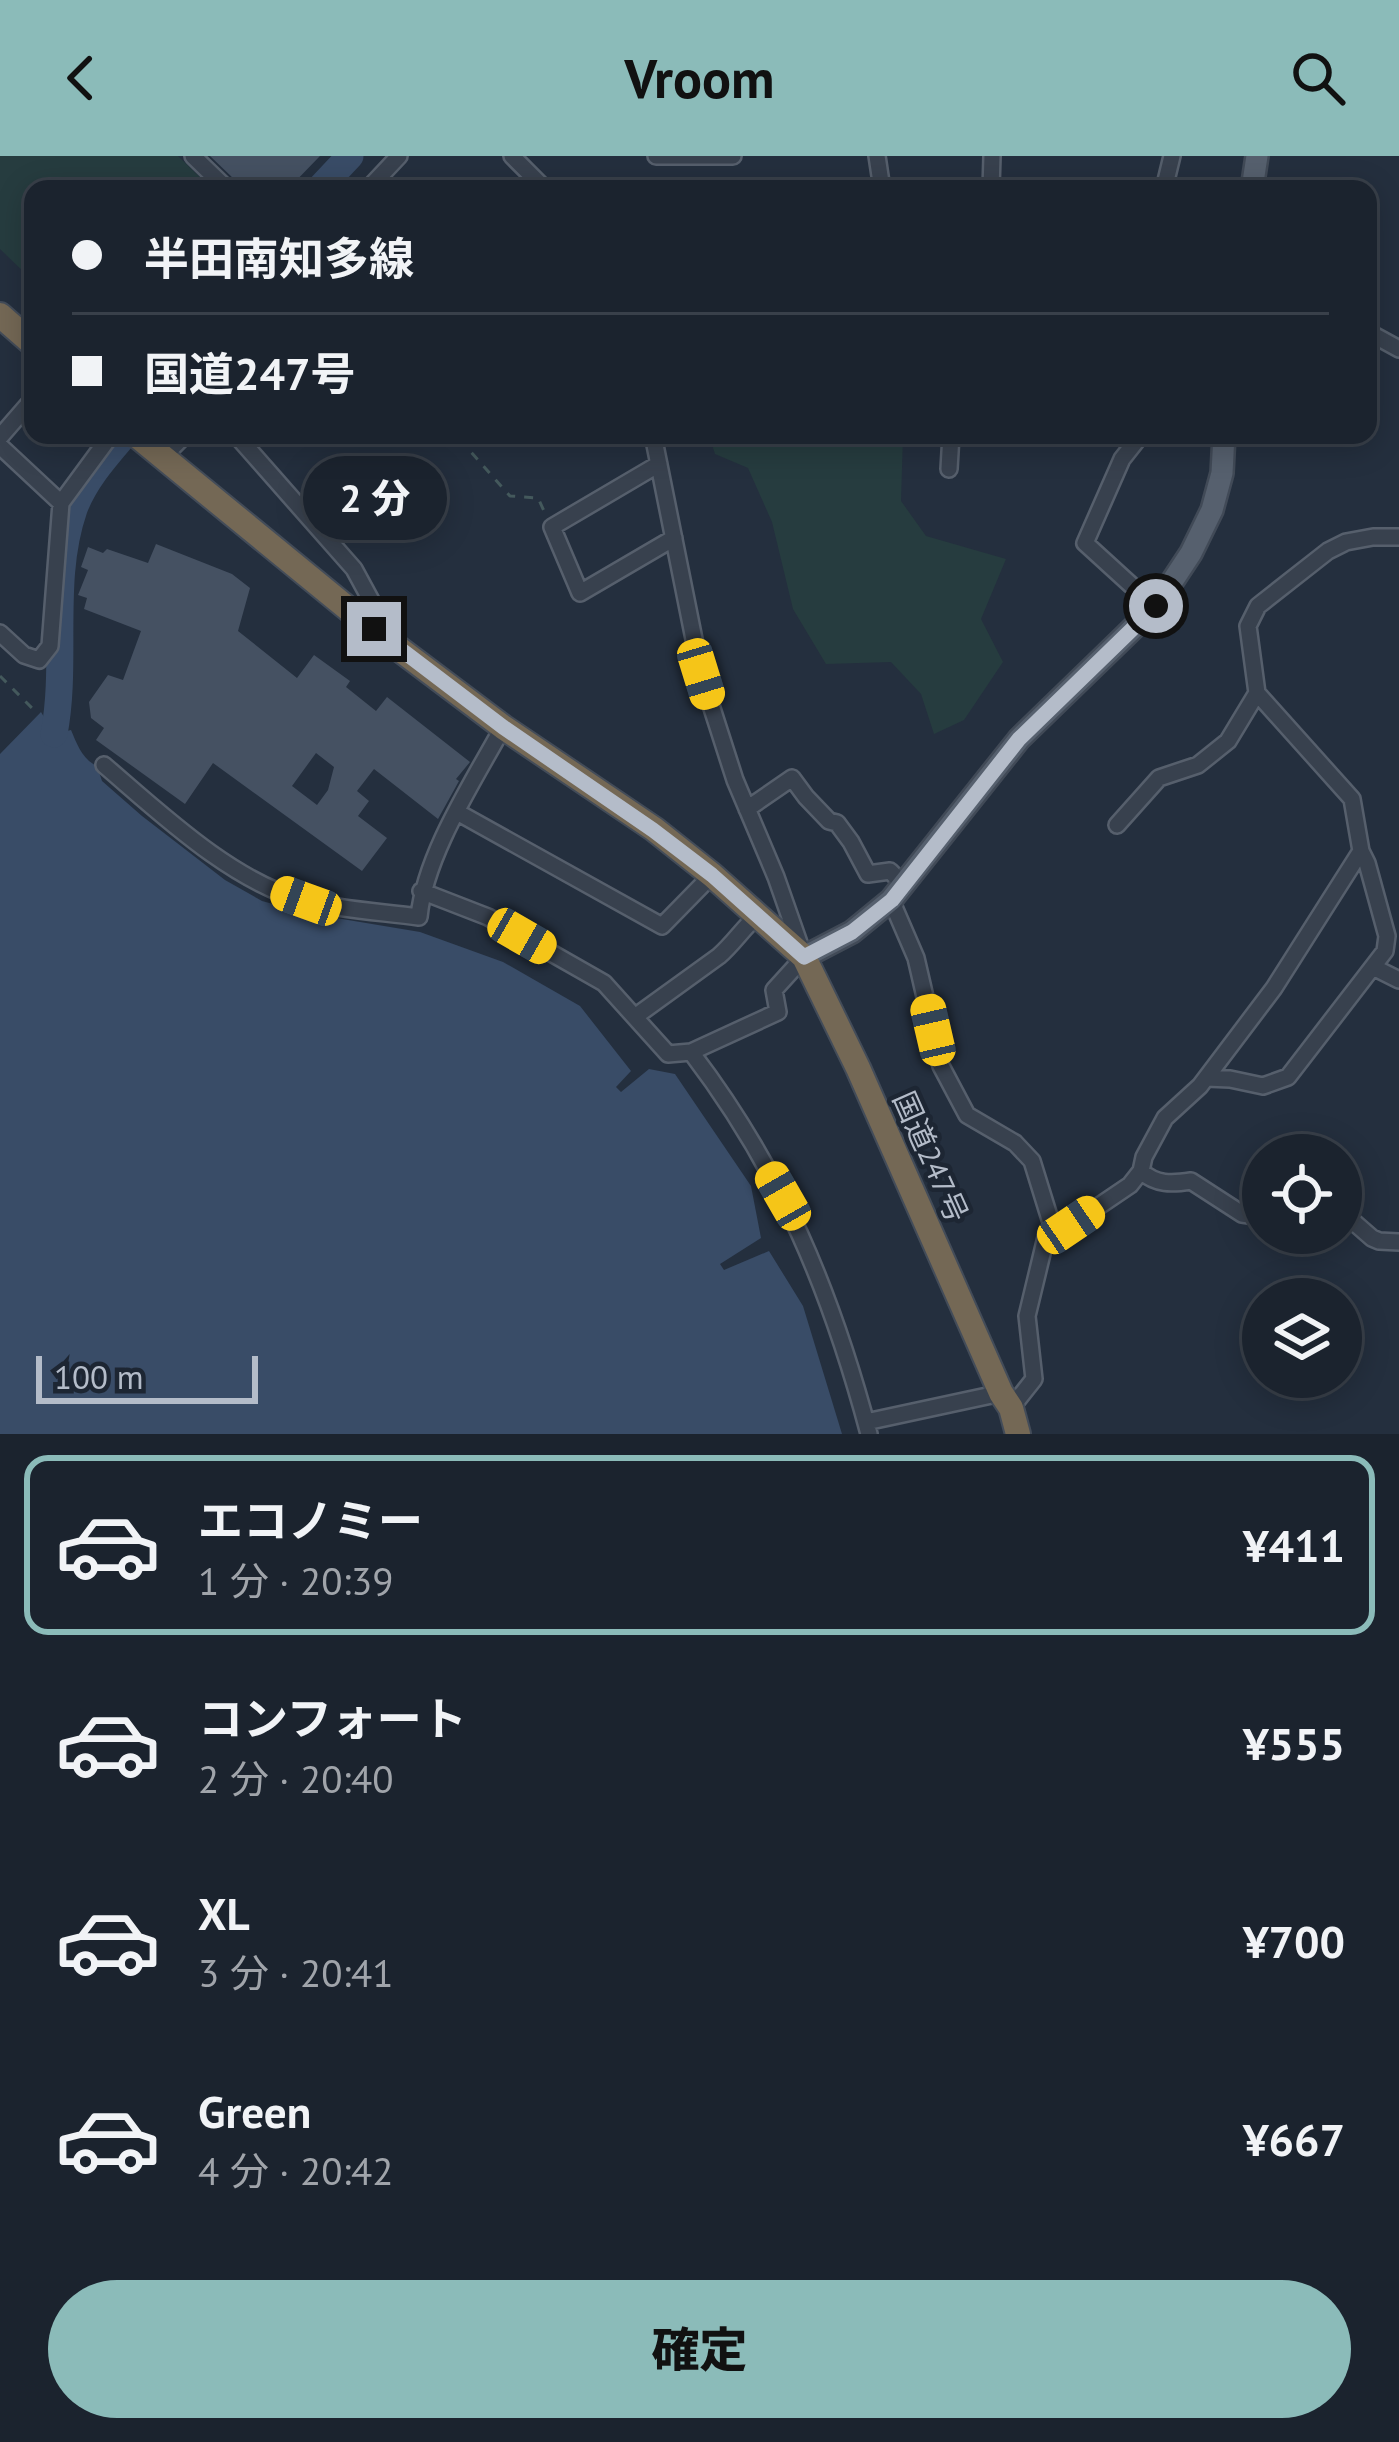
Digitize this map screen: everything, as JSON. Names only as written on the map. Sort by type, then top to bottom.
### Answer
[{"type":"highway","points":[[0,315],[24,336]]},
{"type":"highway","name":"国道247号","points":[[147,444],[374,629],[712,875],[804,957],[858,1068],[1018,1434]]},
{"type":"main road","points":[[804,957],[852,932],[898,892],[1019,739],[1156,606],[1212,510],[1224,444]]},
{"type":"street","points":[[193,156],[218,180]]},
{"type":"street","points":[[376,180],[399,156]]},
{"type":"street","points":[[512,156],[535,180]]},
{"type":"street","points":[[656,156],[733,156]]},
{"type":"street","points":[[24,410],[0,441],[61,502]]},
{"type":"street","points":[[0,633],[24,656],[39,660],[50,646],[61,502],[104,444]]},
{"type":"street","points":[[164,458],[176,444]]},
{"type":"street","points":[[244,444],[354,569],[380,617],[374,629]]},
{"type":"street","points":[[421,891],[488,917],[604,983],[668,1054],[691,1052],[778,1012],[774,990],[804,957],[735,780],[701,674],[654,444]]},
{"type":"street","points":[[949,469],[950,444]]},
{"type":"street","points":[[1131,585],[1085,543],[1122,459],[1134,444]]},
{"type":"street","points":[[659,464],[552,527],[580,593],[674,538]]},
{"type":"street","points":[[1206,1078],[1263,1086],[1288,1078],[1385,951],[1387,936],[1360,851],[1352,799],[1257,693],[1248,626],[1258,606],[1328,551],[1346,542],[1399,537]]},
{"type":"street","points":[[1118,825],[1159,778],[1198,766],[1228,741],[1257,693]]},
{"type":"street","points":[[104,765],[240,873],[265,886],[306,901],[418,917],[421,891],[503,727]]},
{"type":"street","points":[[747,809],[792,778],[829,821],[837,823],[868,874],[890,871],[941,1066],[967,1115],[1015,1143],[1032,1162],[1053,1229]]},
{"type":"street","points":[[457,812],[662,926],[712,875]]},
{"type":"street","points":[[691,1052],[730,1102],[783,1196],[823,1283],[867,1428],[1006,1400],[1034,1379],[1027,1316],[1047,1233],[1071,1225],[1130,1186],[1165,1118],[1206,1078],[1274,988],[1360,851]]},
{"type":"street","points":[[636,1016],[719,956],[758,915]]},
{"type":"street","points":[[1375,968],[1399,980]]},
{"type":"street","points":[[1141,1171],[1158,1182],[1191,1181],[1242,1213]]},
{"type":"street","points":[[1362,1229],[1379,1241],[1399,1242]]},
{"type":"path","points":[[471,444],[471,452],[510,496],[538,498],[552,527]]},
{"type":"path","points":[[0,676],[32,708]]},
{"type":"green space","points":[[0,156],[178,156],[203,180],[24,180],[24,272],[0,249]]},
{"type":"green space","points":[[712,444],[903,444],[901,501],[926,536],[1006,559],[981,619],[1003,662],[964,720],[934,734],[921,694],[891,662],[826,664],[793,609],[772,522],[748,468],[715,454]]},
{"type":"water","points":[[41,712],[54,734],[71,730],[102,781],[225,880],[262,901],[420,932],[503,962],[580,1006],[631,1071],[616,1087],[621,1092],[649,1069],[675,1074],[751,1186],[761,1238],[720,1264],[724,1270],[769,1251],[803,1306],[842,1434],[0,1434],[0,754]]},
{"type":"building","points":[[210,156],[320,156],[297,180],[235,180]]},
{"type":"building","points":[[156,544],[232,574],[250,588],[238,631],[297,678],[314,655],[350,681],[346,687],[376,711],[387,697],[470,762],[456,779],[438,819],[374,769],[357,791],[369,801],[358,816],[387,838],[362,871],[213,763],[185,804],[96,740],[104,728],[91,718],[89,702],[108,675],[123,680],[141,631],[84,609],[87,598],[78,595],[88,570],[81,567],[88,547],[148,563]],"holes":[[[316,753],[334,767],[328,790],[317,805],[292,786]]]},
{"type":"waterway","points":[[327,180],[350,156]]},
{"type":"waterway","points":[[54,734],[67,536],[83,490],[117,444]]},
{"type":"route","points":[[374,629],[712,875],[804,957],[852,932],[892,900],[1019,739],[1156,606]]}]
